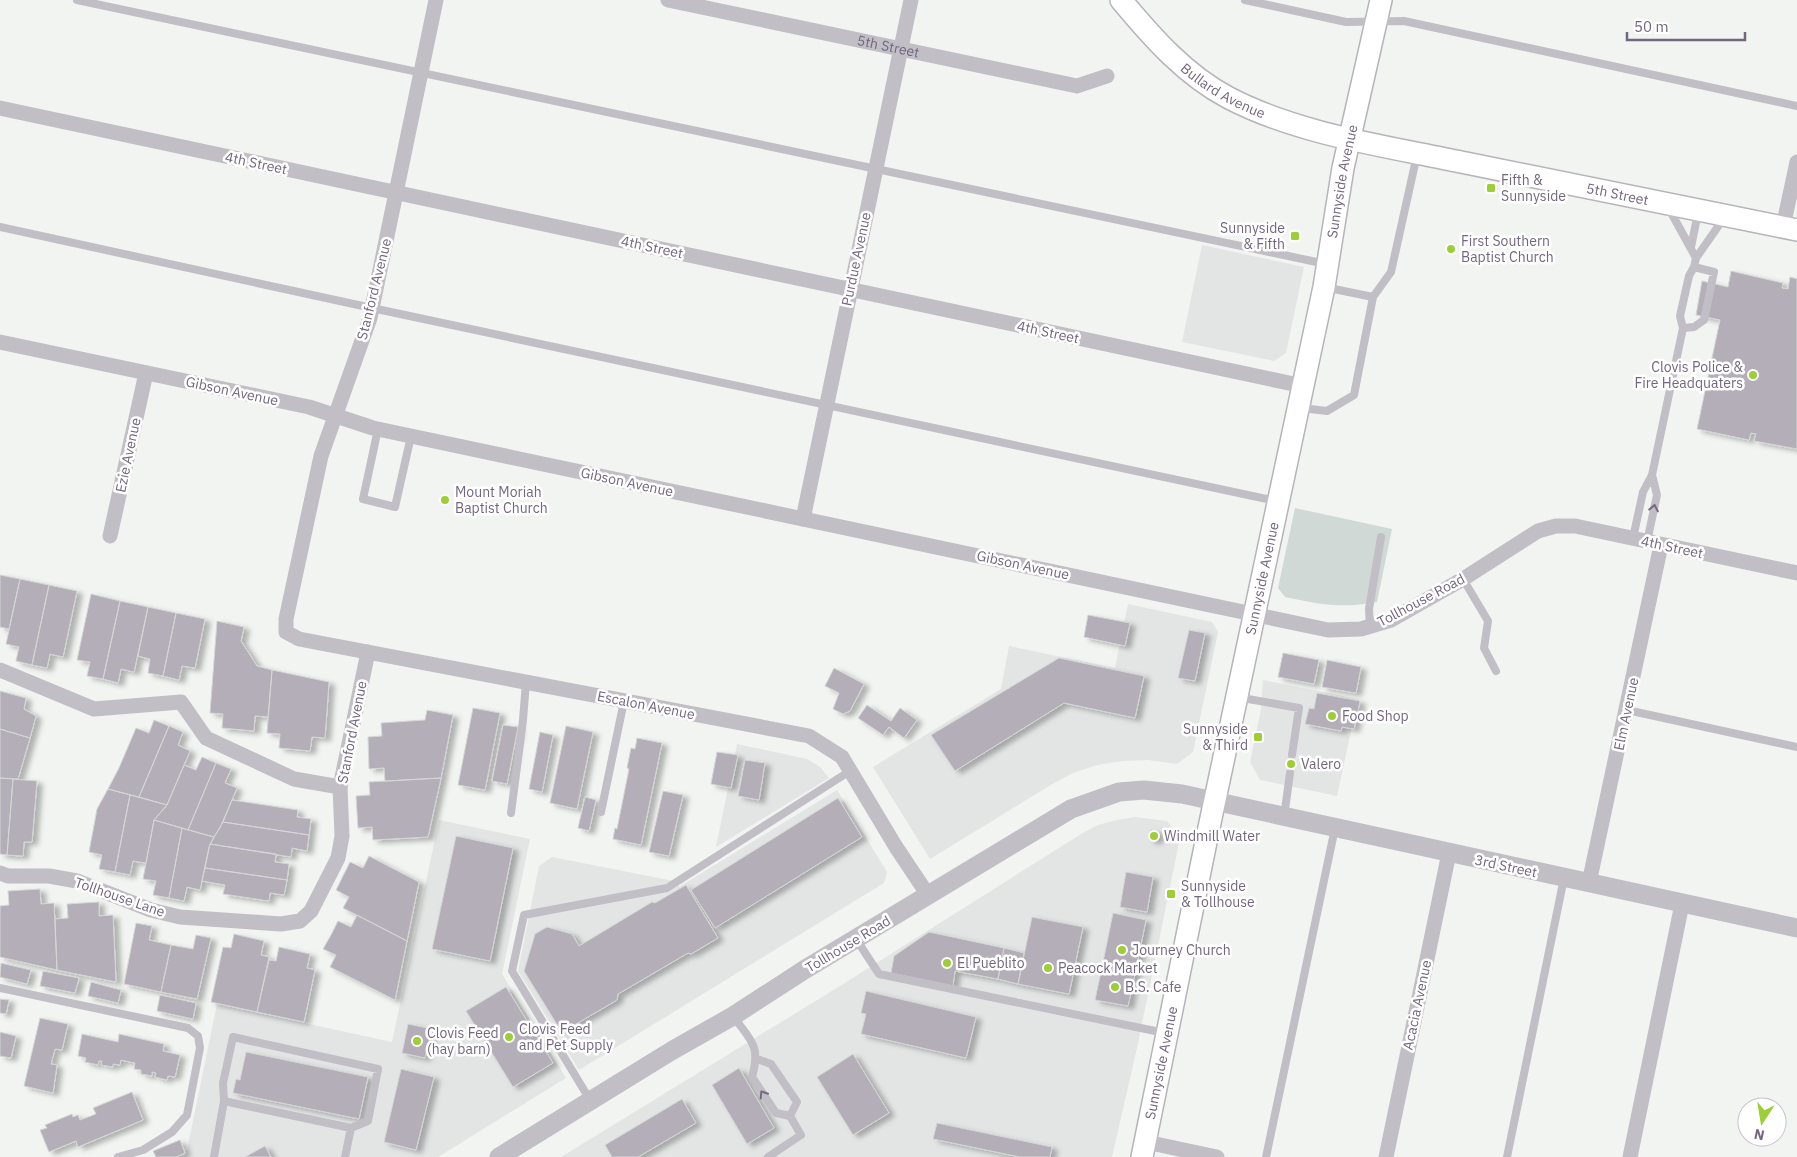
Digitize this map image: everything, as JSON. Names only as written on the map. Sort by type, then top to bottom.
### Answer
[{"type":"main road","name":"Bullard Avenue","points":[[1121,0],[1150,35],[1190,72],[1228,97],[1265,115],[1301,127],[1350,138]]},
{"type":"main road","name":"Sunnyside Avenue","points":[[1144,1149],[1324,287],[1350,138],[1381,0]]},
{"type":"main road","name":"5th Street","points":[[1350,138],[1790,229]]},
{"type":"street","name":"Stanford Avenue","points":[[286,632],[286,619],[321,456],[372,308],[436,0]]},
{"type":"street","name":"5th Street","points":[[668,0],[1077,86],[1107,76]]},
{"type":"street","name":"Purdue Avenue","points":[[803,519],[911,0]]},
{"type":"street","name":"4th Street","points":[[0,108],[1303,386]]},
{"type":"street","points":[[1790,229],[1797,162]]},
{"type":"street","name":"Gibson Avenue","points":[[0,342],[309,407],[378,429],[1255,614]]},
{"type":"street","name":"Ezie Avenue","points":[[110,536],[146,373]]},
{"type":"street","name":"4th Street","points":[[1546,528],[1575,526],[1797,573]]},
{"type":"street","name":"Tollhouse Road","points":[[1255,614],[1328,630],[1351,630],[1370,627],[1391,620],[1546,528]]},
{"type":"street","name":"Elm Avenue","points":[[1589,883],[1626,710],[1647,542]]},
{"type":"street","name":"Escalon Avenue","points":[[286,632],[299,639],[809,736],[842,757],[896,847],[928,895]]},
{"type":"street","name":"Stanford Avenue","points":[[300,921],[311,911],[338,858],[342,836],[340,787],[368,652]]},
{"type":"street","points":[[0,670],[94,709],[181,702],[206,738],[294,779],[340,787]]},
{"type":"street","name":"Tollhouse Road","points":[[508,1155],[590,1100],[733,1016],[797,974],[1071,810],[1119,792],[1144,790],[1174,792],[1215,802]]},
{"type":"street","name":"3rd Street","points":[[1215,802],[1797,928]]},
{"type":"street","name":"Acacia Avenue","points":[[1386,1157],[1449,853]]},
{"type":"street","name":"Tollhouse Lane","points":[[0,874],[8,876],[49,876],[78,881],[151,910],[180,917],[281,924],[300,921]]},
{"type":"street","points":[[1630,1157],[1682,904]]},
{"type":"street","points":[[1144,1149],[1217,1157]]},
{"type":"lane","points":[[77,0],[1328,264]]},
{"type":"lane","points":[[1244,0],[1346,22],[1404,21],[1797,106]]},
{"type":"lane","points":[[1299,408],[1327,411],[1354,395],[1374,297],[1391,272],[1417,153]]},
{"type":"lane","points":[[1666,204],[1696,258]]},
{"type":"lane","points":[[1691,247],[1698,211]]},
{"type":"lane","points":[[1647,542],[1643,492],[1652,475],[1683,328],[1680,316],[1689,276],[1694,268],[1696,258],[1725,216]]},
{"type":"lane","points":[[0,227],[1279,501]]},
{"type":"lane","points":[[1683,328],[1694,327],[1704,320],[1714,272],[1694,268]]},
{"type":"lane","points":[[1324,287],[1374,297]]},
{"type":"lane","points":[[378,429],[363,499],[395,507],[411,436]]},
{"type":"lane","points":[[1647,542],[1657,495],[1652,475]]},
{"type":"lane","points":[[1370,627],[1369,608],[1380,537]]},
{"type":"lane","points":[[1463,579],[1488,621],[1484,648],[1496,671]]},
{"type":"lane","points":[[511,813],[526,682]]},
{"type":"lane","points":[[1237,697],[1299,708],[1292,755]]},
{"type":"lane","points":[[601,812],[624,701]]},
{"type":"lane","points":[[1626,710],[1797,748]]},
{"type":"lane","points":[[590,1100],[512,971],[524,915],[667,888],[850,771]]},
{"type":"lane","points":[[1284,817],[1290,773]]},
{"type":"lane","points":[[1266,1157],[1335,828]]},
{"type":"lane","points":[[1507,1157],[1564,878]]},
{"type":"lane","points":[[856,939],[879,974],[1167,1033]]},
{"type":"lane","points":[[0,988],[188,1028],[198,1036],[200,1048],[187,1115],[172,1132],[142,1150],[118,1157]]},
{"type":"lane","points":[[733,1016],[755,1046],[757,1059],[752,1077],[776,1113],[790,1116],[801,1135],[768,1157]]},
{"type":"lane","points":[[214,1157],[224,1101],[223,1083],[233,1037],[378,1069],[368,1121],[351,1128],[224,1101]]},
{"type":"lane","points":[[757,1059],[771,1064],[796,1102],[790,1116]]},
{"type":"lane","points":[[344,1157],[351,1128]]},
{"type":"shaded area","points":[[1202,245],[1304,267],[1286,353],[1274,361],[1182,342]]},
{"type":"shaded area","points":[[1295,508],[1392,529],[1377,602],[1352,605],[1320,604],[1285,597],[1278,588]]},
{"type":"shaded area","points":[[1128,604],[1212,622],[1218,632],[1193,752],[1177,764],[1148,760],[1123,761],[1097,765],[1073,773],[930,859],[873,767],[1001,689],[1009,646],[1115,668]]},
{"type":"shaded area","points":[[1263,680],[1358,699],[1337,796],[1260,780],[1250,762],[1261,709]]},
{"type":"shaded area","points":[[737,744],[807,759],[820,767],[829,778],[716,847]]},
{"type":"shaded area","points":[[837,790],[887,872],[884,883],[579,1070],[518,971],[539,866],[552,857],[679,882],[679,887]]},
{"type":"shaded area","points":[[1135,817],[1167,821],[1180,838],[1137,1048],[1112,1157],[561,1157],[840,986],[1081,834],[1098,825]]},
{"type":"shaded area","points":[[439,820],[530,839],[502,974],[566,1078],[438,1157],[181,1157],[186,1155],[217,1004],[392,1042]]},
{"type":"building","name":"Clovis Police & Fire Headquaters","points":[[1731,271],[1783,283],[1782,288],[1788,289],[1790,277],[1797,279],[1797,449],[1754,441],[1756,434],[1751,433],[1749,440],[1697,429],[1720,320],[1696,315],[1702,281],[1728,287]]},
{"type":"building","points":[[0,575],[20,579],[9,629],[0,627]]},
{"type":"building","points":[[20,579],[49,585],[32,665],[16,661],[19,647],[6,644]]},
{"type":"building","points":[[49,585],[77,591],[63,657],[50,654],[47,668],[32,665]]},
{"type":"building","points":[[91,594],[120,601],[103,679],[87,676],[90,662],[77,660]]},
{"type":"building","points":[[120,601],[148,607],[134,672],[121,669],[118,683],[103,679]]},
{"type":"building","points":[[148,607],[176,613],[163,676],[148,673],[150,659],[138,656]]},
{"type":"building","points":[[176,613],[205,619],[195,668],[182,666],[179,680],[163,676]]},
{"type":"building","points":[[1088,615],[1130,623],[1125,646],[1084,637]]},
{"type":"building","points":[[217,621],[244,627],[241,641],[257,666],[272,670],[268,717],[255,716],[254,731],[222,728],[223,714],[210,713]]},
{"type":"building","points":[[1189,630],[1205,633],[1195,681],[1178,678]]},
{"type":"building","points":[[1283,653],[1319,660],[1314,684],[1278,677]]},
{"type":"building","points":[[1059,658],[1144,676],[1135,718],[1064,703],[955,771],[931,735]]},
{"type":"building","points":[[1327,660],[1361,667],[1356,693],[1322,687]]},
{"type":"building","points":[[834,668],[864,684],[850,711],[843,714],[833,709],[839,693],[825,686]]},
{"type":"building","points":[[272,670],[329,682],[325,738],[312,737],[310,751],[279,748],[280,734],[267,733]]},
{"type":"building","points":[[0,691],[26,698],[24,709],[36,716],[30,738],[0,729]]},
{"type":"building","name":"Food Shop","points":[[1317,693],[1360,701],[1354,729],[1342,727],[1341,731],[1305,724],[1309,708],[1314,709]]},
{"type":"building","points":[[867,705],[891,721],[900,708],[917,720],[904,738],[889,727],[883,735],[858,718]]},
{"type":"building","points":[[473,708],[500,713],[485,790],[458,785]]},
{"type":"building","points":[[427,710],[453,715],[441,778],[385,781],[384,768],[369,769],[368,737],[382,736],[381,723],[425,720]]},
{"type":"building","points":[[154,720],[169,726],[139,797],[108,789],[136,728],[149,733]]},
{"type":"building","points":[[503,725],[518,727],[507,784],[492,781]]},
{"type":"building","points":[[169,726],[183,732],[178,745],[190,751],[167,805],[139,797]]},
{"type":"building","points":[[566,726],[593,732],[577,809],[550,803]]},
{"type":"building","points":[[0,729],[30,738],[18,779],[0,778]]},
{"type":"building","points":[[540,732],[553,735],[542,792],[529,789]]},
{"type":"building","points":[[637,738],[662,743],[641,845],[613,839],[615,828],[617,829],[629,769],[627,768],[631,748],[635,749]]},
{"type":"building","points":[[717,752],[738,755],[731,788],[711,784]]},
{"type":"building","points":[[202,757],[216,763],[188,830],[154,820],[167,805],[184,765],[196,770]]},
{"type":"building","points":[[745,760],[765,763],[759,800],[738,796]]},
{"type":"building","points":[[216,763],[231,769],[225,783],[237,788],[220,828],[214,837],[188,830]]},
{"type":"building","points":[[0,778],[13,779],[7,855],[0,854]]},
{"type":"building","points":[[441,778],[428,837],[373,840],[372,827],[358,828],[356,796],[370,795],[369,782]]},
{"type":"building","points":[[13,779],[37,781],[32,842],[24,842],[23,856],[7,855]]},
{"type":"building","points":[[108,789],[130,795],[115,872],[99,869],[102,855],[89,852],[97,809]]},
{"type":"building","points":[[663,791],[683,795],[669,856],[649,852]]},
{"type":"building","points":[[130,795],[167,805],[154,820],[146,863],[133,861],[130,875],[115,872]]},
{"type":"building","points":[[585,797],[596,800],[589,831],[578,828]]},
{"type":"building","points":[[838,798],[862,837],[715,928],[691,890]]},
{"type":"building","points":[[232,800],[298,810],[297,817],[311,819],[309,835],[223,822]]},
{"type":"building","points":[[154,820],[182,828],[169,898],[153,895],[156,881],[143,879]]},
{"type":"building","points":[[223,822],[309,835],[307,851],[292,848],[291,857],[210,844]]},
{"type":"building","points":[[182,828],[214,837],[209,847],[200,890],[187,887],[184,901],[169,898]]},
{"type":"building","name":"Windmill Water","points":[[1151,830],[1158,831],[1159,837],[1155,841],[1150,840],[1148,835]]},
{"type":"building","points":[[456,836],[513,848],[490,961],[432,949]]},
{"type":"building","points":[[210,844],[276,854],[275,862],[289,864],[287,880],[205,868]]},
{"type":"building","points":[[369,856],[419,882],[407,941],[343,908],[349,897],[336,890],[350,862],[363,868]]},
{"type":"building","points":[[205,868],[287,880],[284,895],[270,893],[269,901],[223,894],[225,885],[202,881]]},
{"type":"building","points":[[1126,872],[1153,877],[1147,912],[1120,907]]},
{"type":"building","points":[[686,885],[718,938],[691,954],[688,953],[618,994],[617,1000],[561,1031],[524,971],[535,934],[547,927],[572,934],[579,946],[652,902],[655,903]]},
{"type":"building","points":[[40,889],[41,904],[54,903],[57,970],[0,957],[0,906],[9,905],[8,891]]},
{"type":"building","points":[[99,902],[99,916],[113,915],[116,982],[57,970],[55,919],[68,918],[67,904]]},
{"type":"building","name":"Journey Church","points":[[1113,913],[1146,920],[1135,974],[1102,967]]},
{"type":"building","points":[[357,915],[407,941],[395,1000],[330,967],[336,955],[323,949],[338,921],[351,927]]},
{"type":"building","name":"Peacock Market","points":[[1032,917],[1083,927],[1069,994],[1018,984]]},
{"type":"building","points":[[136,923],[152,926],[149,940],[171,945],[161,992],[124,984]]},
{"type":"building","name":"El Pueblito","points":[[929,932],[1004,948],[998,979],[955,971],[953,986],[891,973],[894,956]]},
{"type":"building","points":[[234,934],[264,941],[261,955],[269,957],[257,1012],[211,1002],[223,947],[231,948]]},
{"type":"building","points":[[196,935],[211,938],[197,999],[161,992],[171,945],[193,949]]},
{"type":"building","points":[[279,947],[310,954],[307,968],[315,970],[304,1022],[257,1012],[269,960],[276,961]]},
{"type":"building","points":[[1004,948],[1024,953],[1018,984],[998,979]]},
{"type":"building","points":[[1,963],[31,970],[27,984],[0,977]]},
{"type":"building","name":"B.S. Cafe","points":[[1102,967],[1135,974],[1128,1006],[1095,1000]]},
{"type":"building","points":[[43,971],[79,978],[75,993],[40,986]]},
{"type":"building","points":[[91,982],[121,990],[118,1003],[88,996]]},
{"type":"building","name":"Clovis Feed and Pet Supply","points":[[506,987],[553,1063],[513,1087],[466,1011]]},
{"type":"building","points":[[866,991],[976,1017],[966,1058],[861,1034],[866,1014],[861,1013]]},
{"type":"building","points":[[160,995],[196,1003],[193,1019],[157,1011]]},
{"type":"building","points":[[0,999],[9,1000],[6,1014],[0,1013]]},
{"type":"building","points":[[40,1018],[68,1024],[62,1050],[55,1049],[51,1064],[57,1065],[53,1093],[24,1086]]},
{"type":"building","name":"Clovis Feed (hay barn)","points":[[408,1024],[432,1029],[425,1058],[402,1053]]},
{"type":"building","points":[[0,1032],[16,1036],[11,1058],[0,1056]]},
{"type":"building","points":[[82,1034],[118,1042],[119,1034],[164,1044],[163,1051],[180,1055],[175,1077],[168,1076],[167,1080],[155,1077],[156,1073],[152,1072],[152,1076],[141,1074],[141,1070],[134,1069],[135,1063],[121,1060],[120,1065],[113,1064],[113,1067],[101,1065],[102,1061],[99,1061],[98,1065],[85,1062],[86,1058],[78,1056]]},
{"type":"building","points":[[246,1052],[368,1077],[359,1119],[233,1093],[236,1079],[240,1080]]},
{"type":"building","points":[[853,1054],[889,1113],[853,1135],[817,1077]]},
{"type":"building","points":[[739,1068],[774,1128],[747,1144],[712,1085]]},
{"type":"building","points":[[401,1069],[434,1077],[416,1150],[384,1142]]},
{"type":"building","points":[[132,1092],[143,1120],[78,1147],[76,1141],[49,1152],[40,1130],[47,1128],[45,1125],[72,1114],[73,1117],[78,1115],[80,1120],[96,1114],[93,1108]]},
{"type":"building","points":[[682,1099],[696,1123],[638,1157],[612,1157],[605,1145]]},
{"type":"building","points":[[937,1123],[1052,1147],[1050,1157],[1020,1157],[933,1139]]},
{"type":"building","points":[[180,1140],[185,1153],[176,1157],[156,1157],[153,1151]]},
{"type":"building","points":[[265,1146],[271,1157],[245,1157]]},
{"type":"place","name":"Fifth & Sunnyside","points":[[1491,188]]},
{"type":"place","name":"Sunnyside & Fifth","points":[[1295,236]]},
{"type":"place","name":"First Southern Baptist Church","points":[[1451,249]]},
{"type":"place","name":"Clovis Police & Fire Headquaters","points":[[1753,375]]},
{"type":"place","name":"Mount Moriah Baptist Church","points":[[445,500]]},
{"type":"place","name":"Food Shop","points":[[1332,716]]},
{"type":"place","name":"Sunnyside & Third","points":[[1258,737]]},
{"type":"place","name":"Valero","points":[[1291,764]]},
{"type":"place","name":"Windmill Water","points":[[1154,836]]},
{"type":"place","name":"Sunnyside & Tollhouse","points":[[1171,894]]},
{"type":"place","name":"Journey Church","points":[[1122,950]]},
{"type":"place","name":"El Pueblito","points":[[947,963]]},
{"type":"place","name":"Peacock Market","points":[[1048,968]]},
{"type":"place","name":"B.S. Cafe","points":[[1115,987]]},
{"type":"place","name":"Clovis Feed and Pet Supply","points":[[509,1037]]},
{"type":"place","name":"Clovis Feed (hay barn)","points":[[417,1041]]}]
